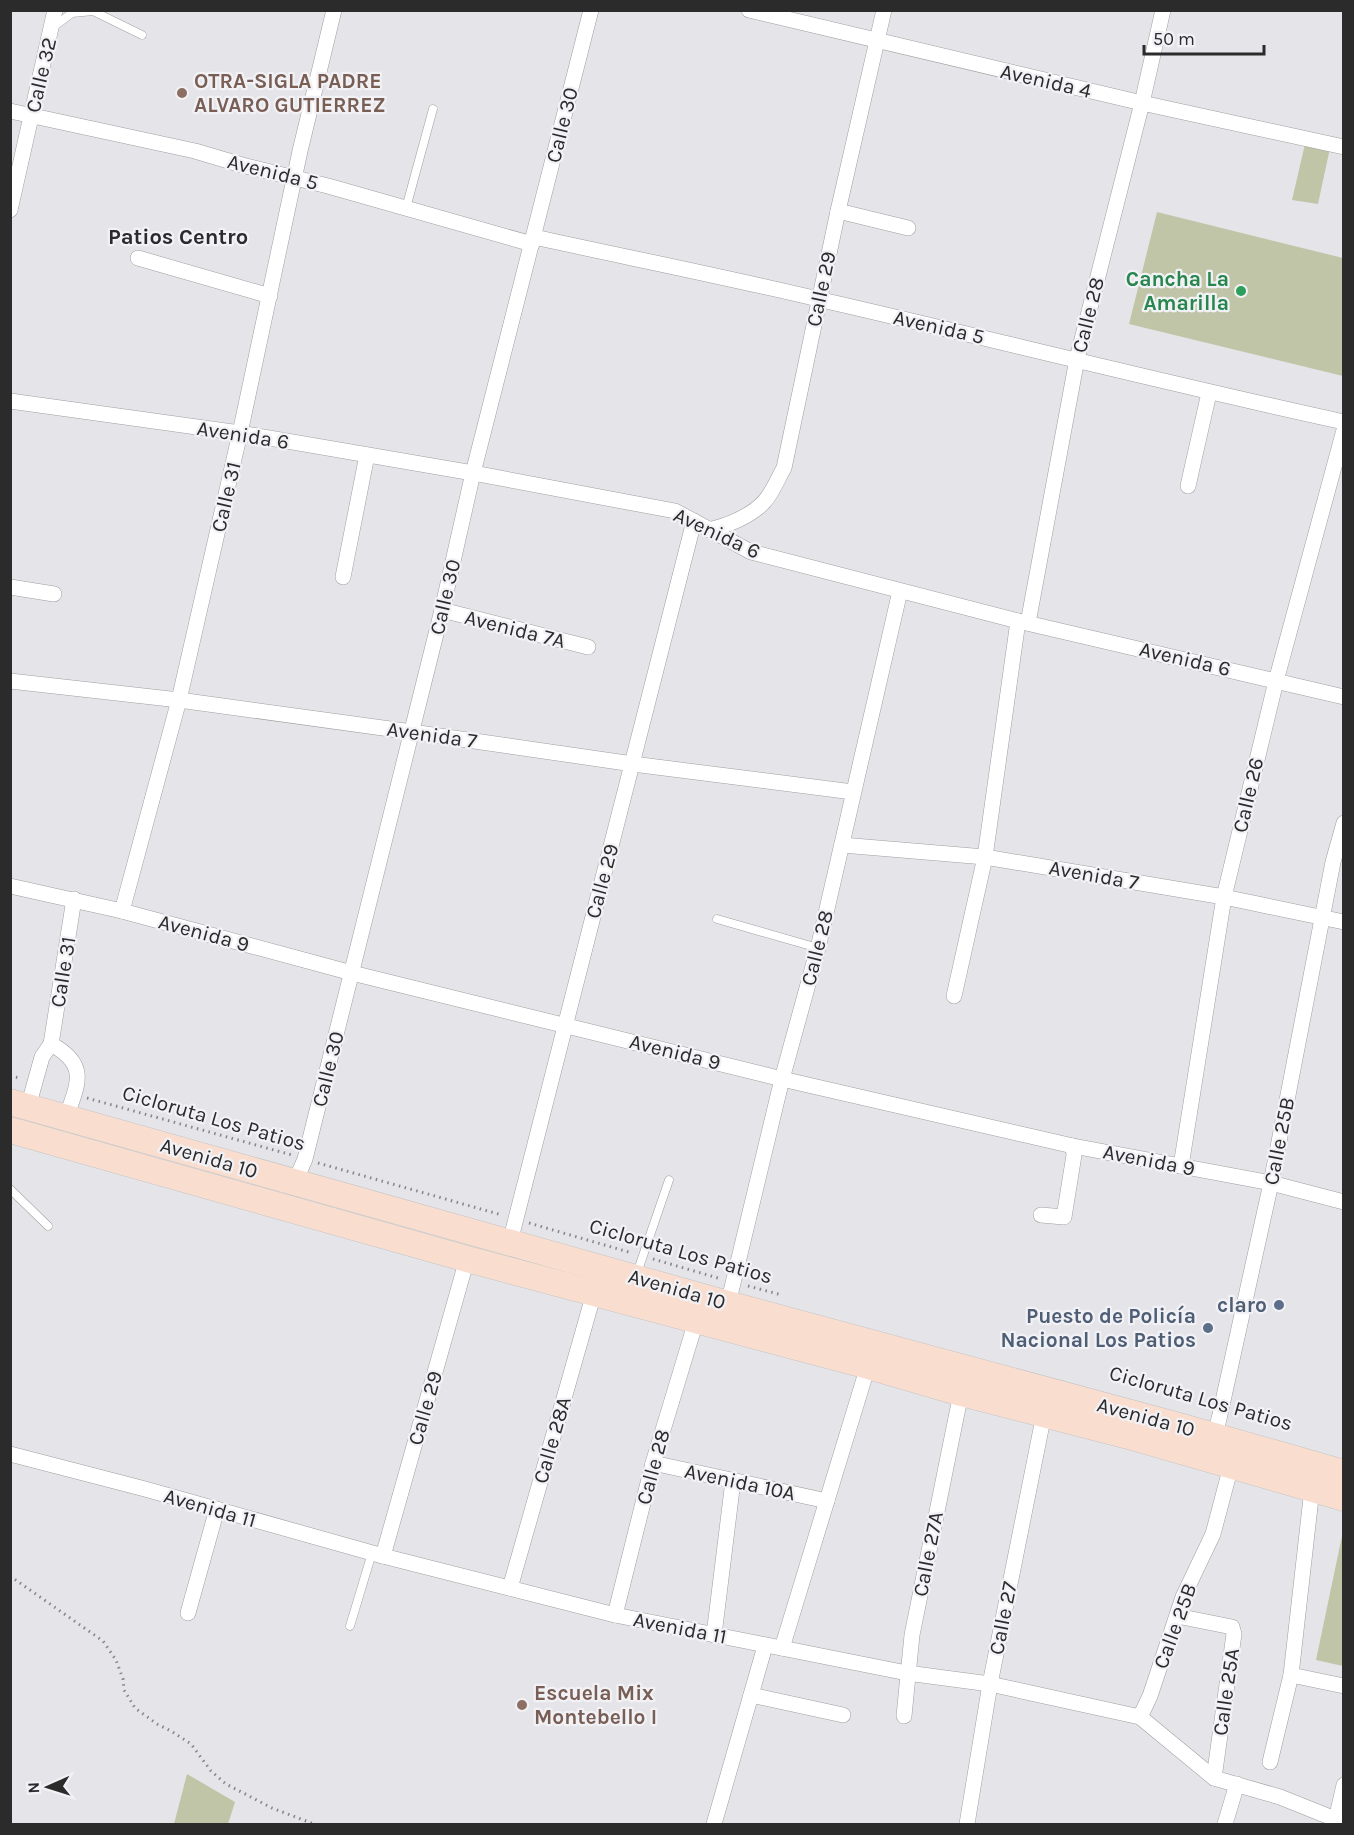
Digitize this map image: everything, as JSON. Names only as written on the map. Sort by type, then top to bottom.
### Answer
[{"type":"main road","name":"Avenida 10","points":[[19,1105],[70,1106],[295,1182],[513,1230],[730,1293],[1210,1447],[1231,1466],[1344,1498]]},
{"type":"main road","name":"Avenida 10","points":[[10,1130],[467,1259],[961,1393],[1044,1414],[1344,1473]]},
{"type":"street","name":"Calle 32","points":[[11,209],[56,10]]},
{"type":"street","name":"Calle 31","points":[[122,911],[179,700],[240,433],[294,178],[334,10]]},
{"type":"street","name":"Calle 30","points":[[295,1182],[305,1159],[352,973],[442,610],[473,472],[591,10]]},
{"type":"street","name":"Calle 29","points":[[708,530],[725,526],[764,502],[784,468],[838,211],[884,10]]},
{"type":"street","name":"Calle 28","points":[[954,996],[985,857],[1023,622],[1077,359],[1142,103],[1163,10]]},
{"type":"street","name":"Avenida 4","points":[[752,11],[1142,103],[1344,147]]},
{"type":"street","name":"Avenida 5","points":[[10,111],[195,151],[533,240],[819,299],[1077,359],[1209,393],[1344,422]]},
{"type":"street","points":[[838,211],[908,228]]},
{"type":"street","points":[[138,258],[270,296]]},
{"type":"street","points":[[1188,486],[1209,393]]},
{"type":"street","name":"Avenida 6","points":[[10,401],[240,433],[473,472],[675,511],[751,552],[1023,622],[1344,697]]},
{"type":"street","name":"Calle 26","points":[[1181,1166],[1224,897],[1275,681],[1344,430]]},
{"type":"street","points":[[343,577],[367,455]]},
{"type":"street","name":"Calle 29","points":[[513,1230],[694,521]]},
{"type":"street","points":[[11,589],[54,594]]},
{"type":"street","name":"Calle 28","points":[[730,1293],[782,1079],[818,948],[900,591]]},
{"type":"street","name":"Avenida 7A","points":[[442,610],[588,647]]},
{"type":"street","name":"Avenida 7","points":[[10,681],[179,700],[633,764],[853,792]]},
{"type":"street","name":"Calle 25B","points":[[1210,1447],[1271,1184],[1333,862],[1344,823]]},
{"type":"street","name":"Avenida 7","points":[[842,845],[985,857],[1224,897],[1344,922]]},
{"type":"street","name":"Avenida 9","points":[[10,886],[74,899],[352,973],[782,1079],[1073,1146],[1271,1184],[1344,1202]]},
{"type":"street","name":"Calle 31","points":[[19,1105],[34,1082],[42,1057],[51,1044],[74,899]]},
{"type":"street","points":[[51,1044],[66,1052],[73,1059],[78,1071],[70,1106]]},
{"type":"street","points":[[1041,1215],[1064,1217],[1074,1155],[1073,1146]]},
{"type":"street","name":"Calle 29","points":[[378,1555],[467,1259]]},
{"type":"street","name":"Calle 28A","points":[[510,1588],[594,1293]]},
{"type":"street","name":"Calle 28","points":[[615,1615],[653,1463],[696,1321]]},
{"type":"street","points":[[782,1648],[868,1366]]},
{"type":"street","name":"Calle 27A","points":[[904,1716],[912,1635],[961,1393]]},
{"type":"street","name":"Calle 27","points":[[967,1824],[990,1684],[1044,1414]]},
{"type":"street","name":"Avenida 11","points":[[10,1454],[378,1555],[615,1615],[907,1673],[990,1684],[1140,1717],[1214,1778],[1280,1797],[1335,1822]]},
{"type":"street","name":"Avenida 10A","points":[[653,1463],[827,1501]]},
{"type":"street","name":"Calle 25B","points":[[1140,1717],[1150,1696],[1183,1597],[1213,1534],[1231,1466]]},
{"type":"street","points":[[714,1635],[733,1480]]},
{"type":"street","points":[[1270,1762],[1292,1675],[1312,1489]]},
{"type":"street","points":[[188,1613],[216,1509]]},
{"type":"street","name":"Calle 25A","points":[[1177,1616],[1232,1627],[1234,1634],[1214,1778]]},
{"type":"street","points":[[714,1824],[765,1646]]},
{"type":"street","points":[[1292,1675],[1344,1686]]},
{"type":"street","points":[[751,1695],[843,1716]]},
{"type":"street","points":[[1225,1824],[1237,1784]]},
{"type":"street","points":[[1335,1822],[1344,1785]]},
{"type":"lane","points":[[51,29],[72,13],[93,11],[142,35]]},
{"type":"lane","points":[[406,208],[433,109]]},
{"type":"lane","points":[[717,920],[818,948]]},
{"type":"lane","points":[[639,1267],[669,1180]]},
{"type":"lane","points":[[10,1190],[48,1226]]},
{"type":"lane","points":[[350,1626],[378,1555]]},
{"type":"path","points":[[10,1076],[34,1082]]},
{"type":"path","name":"Cicloruta Los Patios","points":[[70,1106],[305,1159],[513,1230],[730,1293],[790,1298]]},
{"type":"path","points":[[10,1576],[103,1641],[116,1660],[123,1679],[124,1690],[135,1708],[191,1744],[211,1772],[226,1784],[272,1808],[314,1824]]},
{"type":"green space","points":[[1305,144],[1330,148],[1318,204],[1292,200]]},
{"type":"green space","name":"Cancha La Amarilla","points":[[1157,212],[1343,258],[1343,376],[1129,324]]},
{"type":"green space","points":[[1342,1536],[1344,1536],[1343,1666],[1316,1660]]},
{"type":"green space","points":[[187,1774],[235,1802],[228,1824],[174,1824]]},
{"type":"place","name":"OTRA-SIGLA PADRE ALVARO GUTIERREZ","points":[[182,93]]},
{"type":"place","name":"Cancha La Amarilla","points":[[1241,291]]},
{"type":"place","name":"claro","points":[[1279,1305]]},
{"type":"place","name":"Puesto de Policía Nacional Los Patios","points":[[1208,1328]]},
{"type":"place","name":"Escuela Mix Montebello I","points":[[522,1705]]},
{"type":"district","name":"Patios Centro","points":[[178,237]]}]
